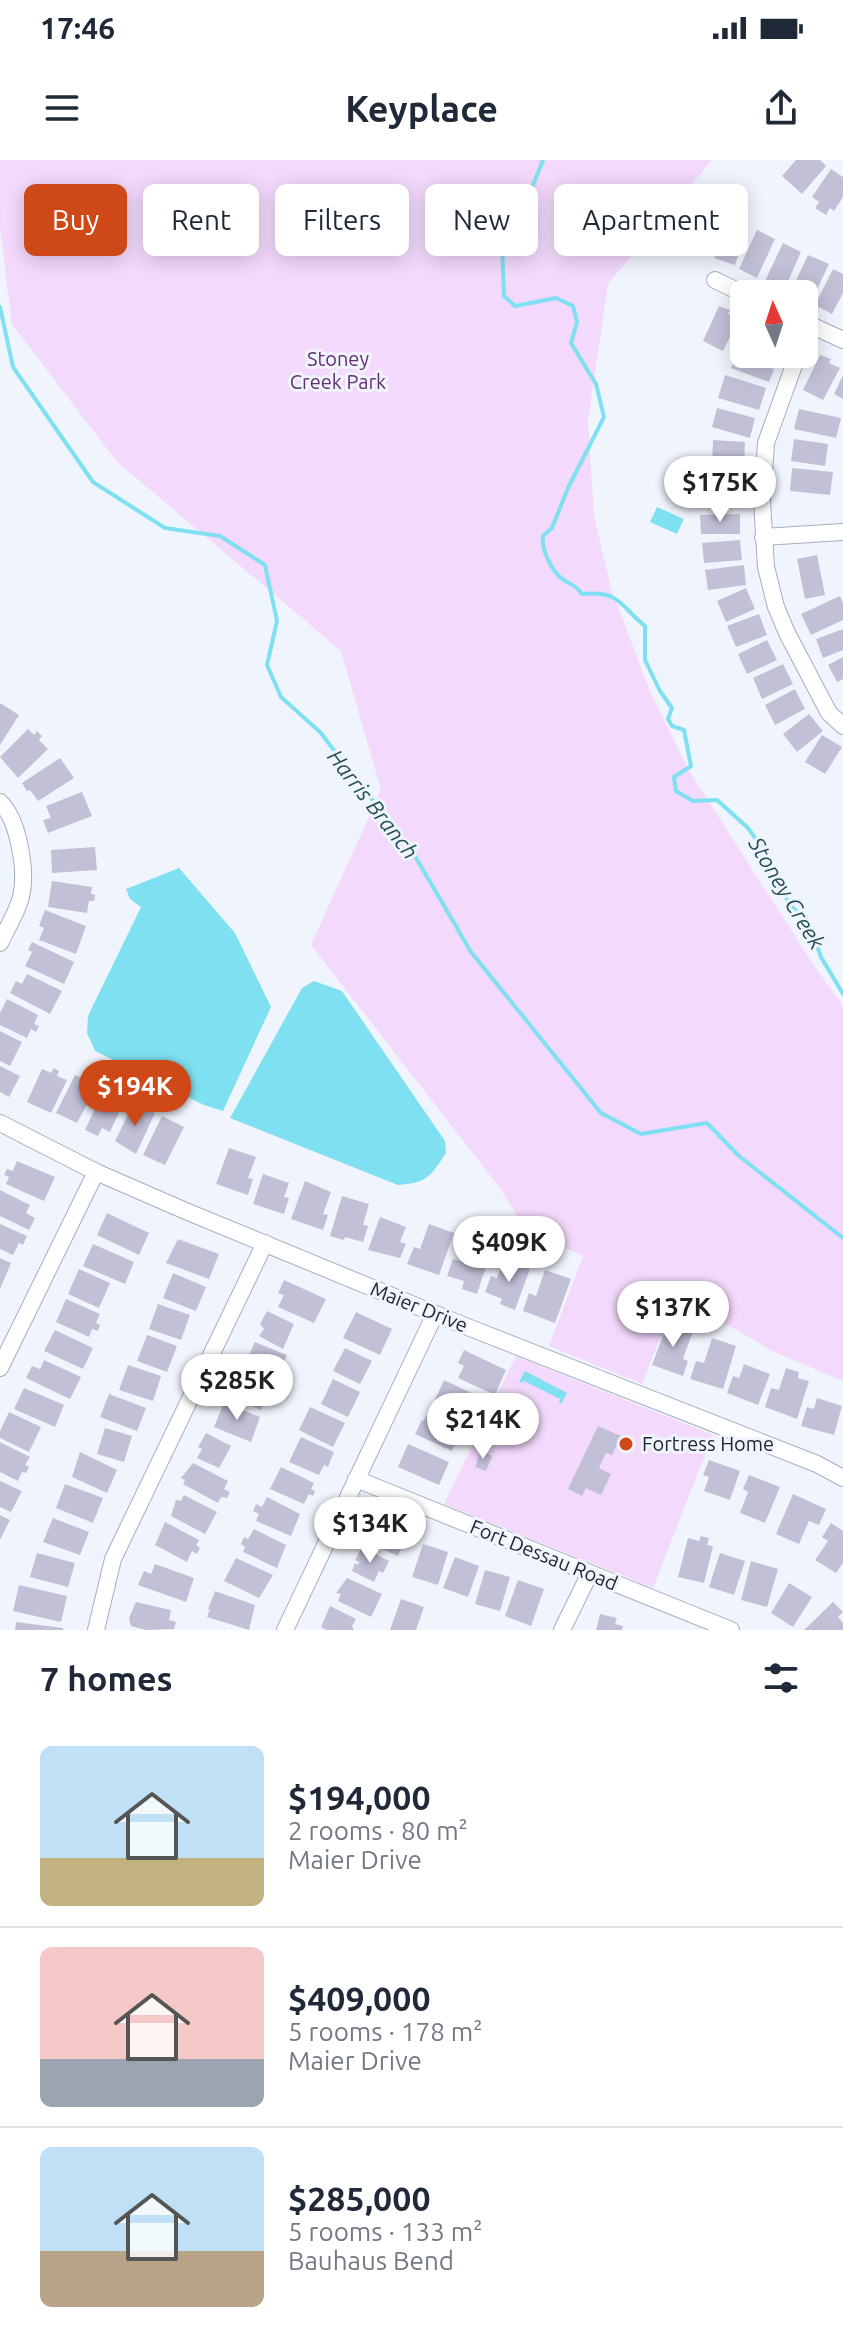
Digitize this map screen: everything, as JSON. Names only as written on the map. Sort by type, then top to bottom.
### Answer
[{"type":"street","points":[[715,280],[730,287]]},
{"type":"street","points":[[818,333],[843,340]]},
{"type":"street","points":[[793,368],[766,443],[762,501],[766,567],[776,607],[829,713],[843,726]]},
{"type":"street","points":[[763,537],[843,532]]},
{"type":"street","points":[[0,802],[6,807],[21,843],[22,896],[0,943]]},
{"type":"street","name":"Maier Drive","points":[[0,1123],[96,1172],[435,1314],[817,1464],[843,1478]]},
{"type":"street","points":[[0,1368],[96,1172]]},
{"type":"street","points":[[96,1630],[113,1559],[265,1243]]},
{"type":"street","points":[[285,1630],[435,1314]]},
{"type":"street","name":"Fort Dessau Road","points":[[356,1479],[731,1630]]},
{"type":"street","points":[[562,1630],[589,1575]]},
{"type":"green space","name":"Stoney Creek Park","points":[[0,160],[712,160],[692,184],[554,184],[554,256],[631,256],[608,284],[588,421],[594,515],[611,589],[650,691],[688,769],[843,1006],[843,1381],[774,1352],[677,1295],[642,1384],[549,1346],[583,1256],[526,1230],[499,1187],[311,945],[381,790],[341,651],[117,462],[12,324],[0,228]]},
{"type":"green space","points":[[516,1356],[713,1435],[653,1588],[444,1504]]},
{"type":"water","points":[[678,458],[702,470],[687,499],[664,487]]},
{"type":"water","points":[[657,507],[684,519],[677,534],[650,522]]},
{"type":"water","points":[[179,868],[235,933],[271,1007],[223,1111],[204,1105],[95,1051],[87,1033],[88,1016],[141,907],[130,899],[126,889]]},
{"type":"water","points":[[314,981],[342,991],[445,1141],[446,1153],[422,1180],[398,1185],[230,1118],[302,988]]},
{"type":"water","points":[[525,1371],[567,1393],[561,1404],[560,1399],[524,1381],[519,1382]]},
{"type":"building","points":[[796,160],[820,160],[826,166],[802,194],[782,176]]},
{"type":"building","points":[[831,169],[843,177],[843,197],[834,211],[830,208],[826,215],[815,208],[819,202],[812,197]]},
{"type":"building","points":[[757,230],[775,239],[757,278],[739,269],[745,256],[748,256]]},
{"type":"building","points":[[783,243],[801,252],[788,280],[765,280]]},
{"type":"building","points":[[808,255],[829,264],[818,287],[818,280],[796,280]]},
{"type":"building","points":[[715,256],[738,256],[735,265]]},
{"type":"building","points":[[833,269],[843,274],[843,293],[832,314],[818,307],[818,299]]},
{"type":"building","points":[[719,306],[730,310],[730,337],[723,351],[703,341]]},
{"type":"building","points":[[820,355],[831,359],[829,363],[840,368],[823,400],[803,390],[814,368],[818,368]]},
{"type":"building","points":[[731,368],[774,369],[769,382]]},
{"type":"building","points":[[725,375],[766,388],[759,410],[718,398]]},
{"type":"building","points":[[843,375],[843,399],[834,394]]},
{"type":"building","points":[[717,408],[755,418],[750,438],[712,427]]},
{"type":"building","points":[[799,409],[841,418],[836,438],[794,429]]},
{"type":"building","points":[[794,439],[828,444],[825,466],[791,461]]},
{"type":"building","points":[[713,440],[745,442],[744,465],[712,463]]},
{"type":"building","points":[[792,468],[833,472],[830,495],[790,491]]},
{"type":"building","points":[[708,470],[742,471],[742,493],[708,492]]},
{"type":"building","points":[[740,514],[740,534],[701,534],[700,515]]},
{"type":"building","points":[[740,540],[742,560],[704,563],[702,543]]},
{"type":"building","points":[[817,555],[825,595],[805,599],[797,559]]},
{"type":"building","points":[[744,565],[746,585],[708,590],[705,570]]},
{"type":"building","points":[[746,588],[755,609],[726,622],[717,601]]},
{"type":"building","points":[[840,596],[843,620],[811,635],[801,614]]},
{"type":"building","points":[[759,614],[767,635],[736,647],[727,626]]},
{"type":"building","points":[[843,629],[843,650],[823,658],[816,639]]},
{"type":"building","points":[[767,640],[777,660],[747,674],[738,654]]},
{"type":"building","points":[[843,657],[843,679],[837,682],[828,665]]},
{"type":"building","points":[[783,664],[793,684],[762,699],[753,678]]},
{"type":"building","points":[[795,689],[805,709],[775,725],[765,705]]},
{"type":"building","points":[[0,703],[19,715],[0,745]]},
{"type":"building","points":[[809,714],[823,731],[797,752],[783,734]]},
{"type":"building","points":[[28,729],[34,735],[37,731],[42,736],[39,740],[48,749],[18,778],[0,757]]},
{"type":"building","points":[[822,735],[842,747],[825,774],[805,762]]},
{"type":"building","points":[[60,758],[74,778],[38,801],[22,783]]},
{"type":"building","points":[[82,792],[92,816],[48,833],[43,820],[51,818],[46,806]]},
{"type":"building","points":[[95,847],[97,870],[52,873],[51,850]]},
{"type":"building","points":[[52,881],[92,887],[94,901],[89,901],[87,913],[48,907]]},
{"type":"building","points":[[45,910],[86,926],[76,954],[39,940],[44,928],[39,926]]},
{"type":"building","points":[[32,942],[74,962],[64,984],[25,966],[32,952],[28,950]]},
{"type":"building","points":[[27,974],[62,991],[50,1014],[10,993],[16,981],[22,984]]},
{"type":"building","points":[[7,999],[38,1015],[34,1024],[39,1026],[36,1032],[31,1029],[27,1038],[0,1025],[0,1013]]},
{"type":"building","points":[[0,1031],[22,1042],[10,1066],[0,1061]]},
{"type":"building","points":[[0,1066],[20,1076],[9,1097],[0,1092]]},
{"type":"building","points":[[54,1068],[59,1071],[57,1076],[67,1080],[51,1113],[27,1102],[42,1069],[51,1073]]},
{"type":"building","points":[[75,1075],[97,1085],[77,1123],[56,1113]]},
{"type":"building","points":[[105,1087],[126,1097],[110,1132],[102,1128],[98,1136],[85,1130]]},
{"type":"building","points":[[134,1102],[155,1113],[136,1154],[115,1141]]},
{"type":"building","points":[[162,1116],[184,1127],[165,1165],[143,1155]]},
{"type":"building","points":[[229,1148],[256,1157],[248,1178],[253,1179],[248,1195],[216,1184]]},
{"type":"building","points":[[17,1161],[55,1177],[44,1201],[6,1184],[9,1177],[4,1175],[7,1169],[13,1171]]},
{"type":"building","points":[[263,1174],[289,1183],[284,1197],[289,1198],[284,1214],[253,1204]]},
{"type":"building","points":[[305,1181],[331,1192],[323,1214],[328,1215],[323,1230],[291,1219]]},
{"type":"building","points":[[0,1190],[30,1205],[26,1213],[35,1218],[29,1230],[0,1216]]},
{"type":"building","points":[[342,1196],[369,1204],[363,1225],[368,1226],[363,1242],[330,1236]]},
{"type":"building","points":[[107,1213],[149,1233],[139,1255],[97,1235]]},
{"type":"building","points":[[380,1217],[406,1227],[400,1242],[406,1244],[400,1258],[368,1250]]},
{"type":"building","points":[[0,1224],[27,1236],[13,1255],[0,1249]]},
{"type":"building","points":[[429,1224],[454,1233],[439,1275],[407,1264],[414,1247],[420,1249]]},
{"type":"building","points":[[178,1239],[219,1254],[209,1279],[166,1263]]},
{"type":"building","points":[[467,1240],[492,1249],[477,1294],[462,1289],[464,1281],[447,1276],[453,1259],[460,1261]]},
{"type":"building","points":[[93,1244],[134,1262],[125,1284],[83,1266]]},
{"type":"building","points":[[0,1258],[11,1263],[0,1289]]},
{"type":"building","points":[[504,1260],[530,1269],[515,1310],[500,1304],[502,1299],[485,1292],[491,1276],[497,1278]]},
{"type":"building","points":[[79,1269],[110,1283],[99,1308],[68,1294]]},
{"type":"building","points":[[545,1270],[571,1279],[555,1323],[523,1311],[529,1293],[536,1296]]},
{"type":"building","points":[[173,1273],[206,1287],[196,1311],[163,1298]]},
{"type":"building","points":[[284,1280],[326,1299],[314,1323],[278,1307],[284,1295],[278,1293]]},
{"type":"building","points":[[66,1299],[100,1314],[96,1323],[100,1325],[98,1331],[92,1329],[89,1337],[56,1322]]},
{"type":"building","points":[[158,1304],[190,1315],[181,1340],[149,1329]]},
{"type":"building","points":[[267,1311],[294,1324],[283,1349],[259,1336],[264,1329],[260,1324]]},
{"type":"building","points":[[356,1312],[392,1329],[380,1355],[343,1338]]},
{"type":"building","points":[[668,1322],[693,1331],[683,1359],[688,1361],[683,1376],[652,1365]]},
{"type":"building","points":[[55,1330],[93,1348],[83,1369],[44,1351]]},
{"type":"building","points":[[147,1335],[177,1346],[167,1372],[137,1361]]},
{"type":"building","points":[[712,1338],[736,1346],[723,1389],[690,1379],[696,1361],[704,1363]]},
{"type":"building","points":[[255,1342],[287,1355],[277,1380],[244,1366]]},
{"type":"building","points":[[345,1348],[372,1361],[360,1384],[333,1371]]},
{"type":"building","points":[[464,1350],[506,1370],[495,1395],[458,1378],[464,1366],[458,1363]]},
{"type":"building","points":[[44,1360],[81,1377],[70,1399],[26,1378],[32,1366],[40,1369]]},
{"type":"building","points":[[744,1364],[770,1374],[758,1405],[727,1393],[733,1376],[739,1378]]},
{"type":"building","points":[[128,1365],[161,1376],[153,1401],[119,1390]]},
{"type":"building","points":[[786,1368],[799,1372],[798,1378],[809,1381],[797,1419],[765,1407],[771,1388],[779,1390]]},
{"type":"building","points":[[239,1372],[271,1384],[261,1410],[230,1398]]},
{"type":"building","points":[[333,1379],[360,1392],[348,1417],[321,1404]]},
{"type":"building","points":[[444,1380],[474,1394],[463,1417],[433,1404]]},
{"type":"building","points":[[24,1388],[64,1405],[55,1427],[14,1409]]},
{"type":"building","points":[[109,1394],[146,1408],[137,1431],[100,1417]]},
{"type":"building","points":[[817,1398],[842,1406],[834,1435],[801,1426],[807,1407],[814,1409]]},
{"type":"building","points":[[224,1403],[260,1417],[251,1442],[214,1427]]},
{"type":"building","points":[[310,1407],[345,1423],[333,1447],[299,1430]]},
{"type":"building","points":[[431,1411],[464,1427],[452,1451],[415,1434]]},
{"type":"building","points":[[9,1412],[41,1427],[29,1452],[0,1438]]},
{"type":"building","points":[[504,1413],[532,1426],[525,1443],[496,1430]]},
{"type":"building","points":[[598,1426],[621,1436],[612,1455],[606,1453],[599,1468],[611,1474],[601,1495],[586,1488],[582,1496],[568,1489]]},
{"type":"building","points":[[105,1428],[132,1436],[124,1462],[97,1454]]},
{"type":"building","points":[[206,1433],[231,1446],[219,1468],[197,1458],[202,1449],[198,1447]]},
{"type":"building","points":[[301,1437],[334,1452],[328,1467],[324,1465],[319,1475],[289,1462]]},
{"type":"building","points":[[0,1442],[30,1457],[25,1465],[29,1467],[26,1473],[22,1472],[18,1481],[0,1472]]},
{"type":"building","points":[[408,1444],[449,1462],[439,1485],[398,1467]]},
{"type":"building","points":[[481,1451],[492,1456],[486,1471],[475,1467]]},
{"type":"building","points":[[80,1452],[117,1470],[107,1493],[72,1477]]},
{"type":"building","points":[[709,1460],[740,1471],[730,1500],[704,1491],[709,1477],[703,1475]]},
{"type":"building","points":[[193,1463],[228,1481],[224,1489],[230,1492],[227,1498],[221,1497],[218,1503],[183,1484],[185,1480],[181,1478]]},
{"type":"building","points":[[281,1467],[314,1483],[311,1489],[315,1491],[313,1496],[309,1494],[304,1504],[270,1489]]},
{"type":"building","points":[[749,1475],[780,1487],[765,1523],[740,1513],[748,1492],[743,1489]]},
{"type":"building","points":[[0,1481],[22,1491],[11,1512],[0,1507]]},
{"type":"building","points":[[65,1484],[103,1498],[93,1523],[56,1508]]},
{"type":"building","points":[[793,1494],[826,1509],[819,1525],[809,1521],[799,1544],[776,1534]]},
{"type":"building","points":[[184,1495],[217,1512],[205,1534],[171,1516],[176,1500],[181,1501]]},
{"type":"building","points":[[267,1497],[300,1514],[291,1536],[256,1521],[259,1514],[253,1511],[256,1504],[262,1507]]},
{"type":"building","points":[[0,1515],[10,1520],[0,1540]]},
{"type":"building","points":[[377,1517],[410,1531],[406,1541],[409,1543],[406,1548],[402,1546],[398,1556],[364,1541]]},
{"type":"building","points":[[53,1518],[89,1532],[80,1555],[43,1542]]},
{"type":"building","points":[[165,1522],[199,1540],[197,1554],[192,1551],[187,1562],[155,1545]]},
{"type":"building","points":[[831,1523],[843,1531],[843,1563],[836,1573],[815,1560],[828,1541],[822,1537]]},
{"type":"building","points":[[254,1529],[286,1545],[277,1568],[243,1552],[245,1547],[241,1544],[244,1537],[248,1539]]},
{"type":"building","points":[[701,1536],[709,1538],[707,1545],[713,1546],[704,1583],[678,1577],[688,1538],[699,1541]]},
{"type":"building","points":[[423,1544],[448,1552],[438,1585],[412,1577]]},
{"type":"building","points":[[362,1547],[389,1561],[374,1582],[352,1571],[355,1563],[358,1565],[359,1562],[355,1560]]},
{"type":"building","points":[[37,1553],[75,1563],[68,1587],[30,1577]]},
{"type":"building","points":[[720,1553],[745,1561],[734,1595],[709,1587]]},
{"type":"building","points":[[455,1557],[479,1566],[468,1597],[443,1588]]},
{"type":"building","points":[[236,1558],[273,1575],[259,1598],[224,1581]]},
{"type":"building","points":[[751,1561],[778,1569],[767,1607],[741,1600]]},
{"type":"building","points":[[155,1564],[194,1578],[186,1602],[138,1585],[144,1571],[151,1574]]},
{"type":"building","points":[[485,1570],[510,1577],[500,1611],[475,1604]]},
{"type":"building","points":[[347,1578],[382,1594],[371,1617],[338,1601],[341,1594],[336,1593]]},
{"type":"building","points":[[518,1580],[544,1589],[531,1626],[505,1616]]},
{"type":"building","points":[[789,1583],[812,1597],[793,1627],[771,1613]]},
{"type":"building","points":[[19,1585],[67,1596],[61,1622],[13,1611]]},
{"type":"building","points":[[215,1591],[255,1605],[249,1630],[207,1617]]},
{"type":"building","points":[[401,1599],[424,1607],[416,1630],[390,1630]]},
{"type":"building","points":[[136,1602],[171,1610],[169,1620],[176,1622],[174,1629],[146,1630],[131,1626],[129,1618]]},
{"type":"building","points":[[833,1602],[843,1612],[838,1617],[843,1623],[843,1630],[804,1630]]},
{"type":"building","points":[[330,1606],[356,1619],[352,1626],[354,1630],[327,1630],[321,1627]]},
{"type":"building","points":[[600,1614],[617,1618],[615,1624],[623,1626],[622,1630],[596,1630]]},
{"type":"building","points":[[16,1622],[63,1628],[63,1630],[15,1630]]},
{"type":"waterway","name":"Stoney Creek","points":[[543,160],[531,190],[518,201],[510,236],[502,244],[504,296],[515,306],[556,298],[573,306],[577,322],[571,343],[596,384],[604,417],[568,488],[552,528],[543,536],[545,552],[557,574],[582,594],[612,597],[645,626],[645,660],[672,708],[668,719],[672,726],[684,730],[691,766],[674,777],[676,791],[693,801],[717,800],[748,828],[771,860],[788,902],[810,926],[821,957],[843,994]]},
{"type":"waterway","name":"Harris Branch","points":[[0,307],[13,367],[93,482],[165,528],[220,536],[265,565],[277,621],[267,665],[281,697],[320,732],[412,851],[471,952],[601,1113],[641,1134],[707,1123],[739,1156],[843,1238]]},
{"type":"place","name":"Fortress Home","points":[[626,1444]]}]
